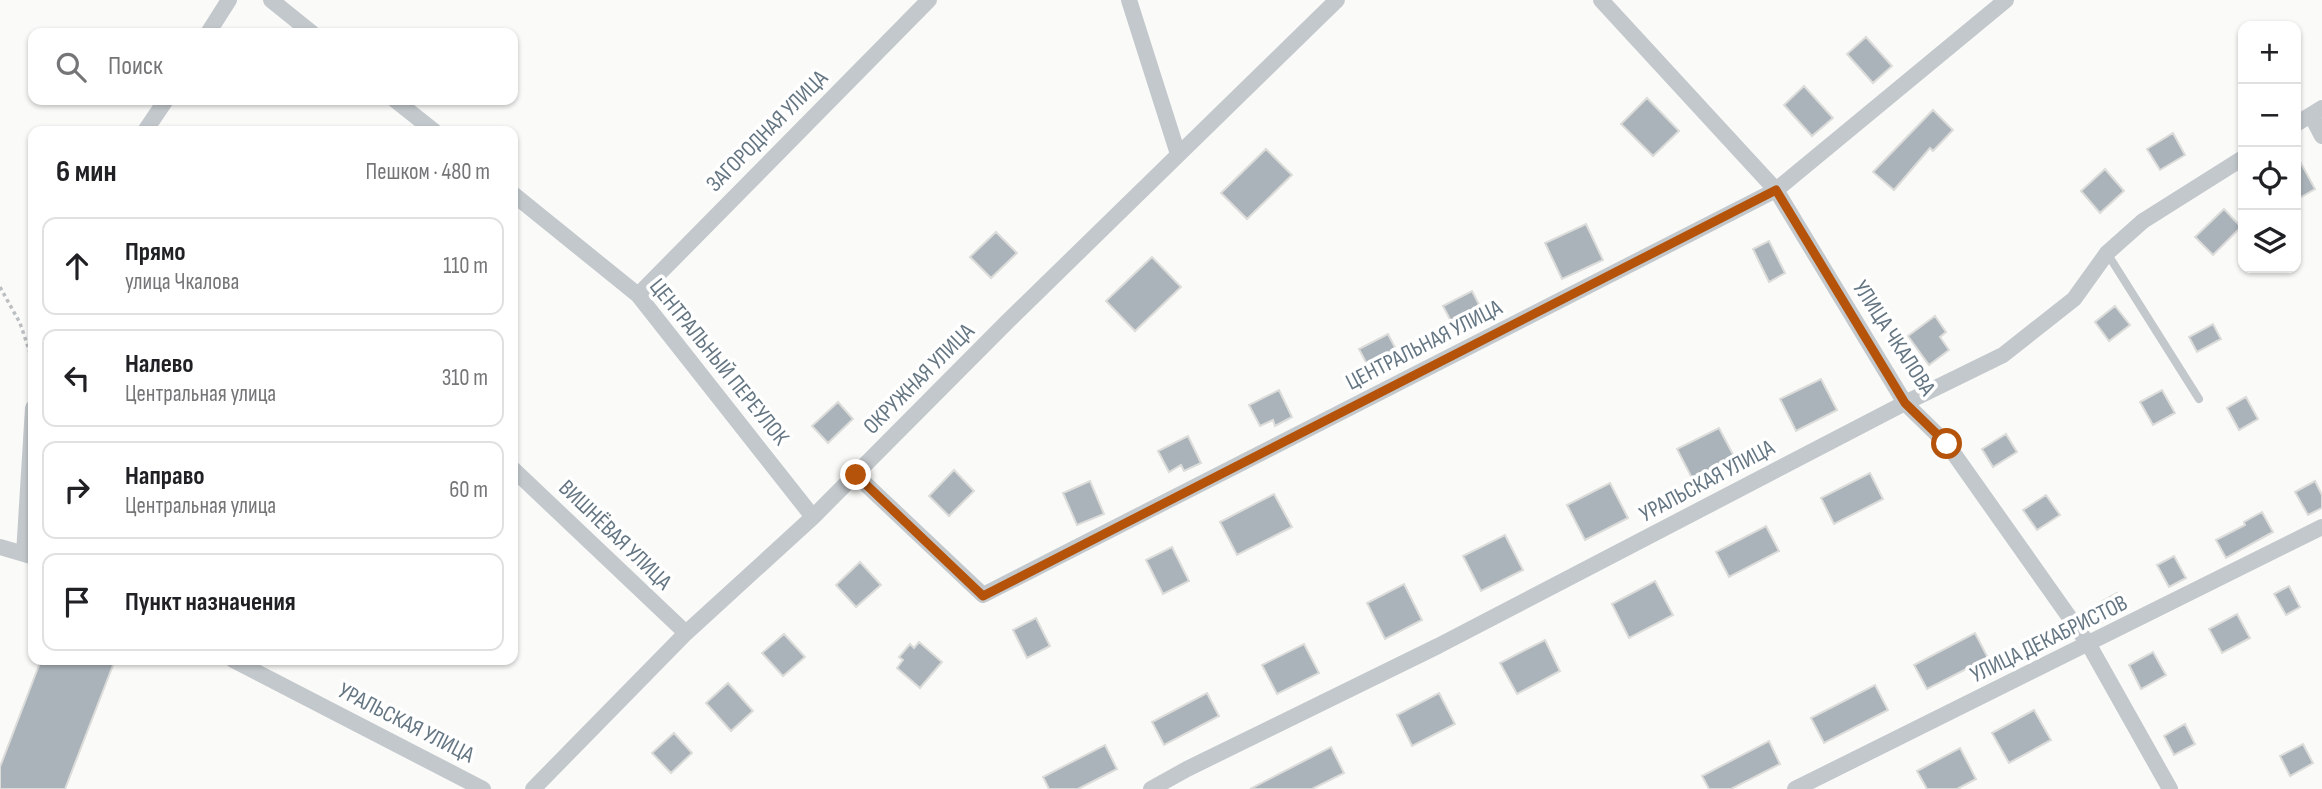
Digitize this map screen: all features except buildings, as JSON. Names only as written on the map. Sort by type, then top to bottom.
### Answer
[{"type":"street","points":[[211,28],[229,0]]},
{"type":"street","points":[[271,0],[306,28]]},
{"type":"street","name":"ЗАГОРОДНАЯ УЛИЦА","points":[[638,295],[929,0]]},
{"type":"street","points":[[1129,0],[1178,154]]},
{"type":"street","name":"ОКРУЖНАЯ УЛИЦА","points":[[533,789],[686,633],[813,517],[1007,322],[1337,0]]},
{"type":"street","name":"ЦЕНТРАЛЬНАЯ УЛИЦА","points":[[856,475],[983,596],[1776,190],[2006,0]]},
{"type":"street","name":"УЛИЦА ЧКАЛОВА","points":[[1603,1],[1776,190],[1905,403],[1947,444],[2088,645],[2170,789]]},
{"type":"street","points":[[148,126],[163,105]]},
{"type":"street","points":[[401,105],[428,126]]},
{"type":"street","points":[[2316,112],[2322,136]]},
{"type":"street","name":"УРАЛЬСКАЯ УЛИЦА","points":[[1152,789],[1187,769],[1438,646],[1905,403],[2003,355],[2074,299],[2107,253],[2143,221],[2238,161]]},
{"type":"street","name":"ЦЕНТРАЛЬНЫЙ ПЕРЕУЛОК","points":[[518,198],[638,295],[813,517]]},
{"type":"street","name":"ВИШНЁВАЯ УЛИЦА","points":[[518,474],[686,633]]},
{"type":"street","name":"УЛИЦА ДЕКАБРИСТОВ","points":[[1795,789],[2322,527]]},
{"type":"street","points":[[0,547],[28,555]]},
{"type":"street","name":"УРАЛЬСКАЯ УЛИЦА","points":[[243,665],[483,789]]},
{"type":"lane","points":[[2107,253],[2199,399]]},
{"type":"path","points":[[0,287],[20,323],[28,347]]},
{"type":"route","points":[[856,475],[983,596],[1776,190],[1905,403],[1947,444]]}]
